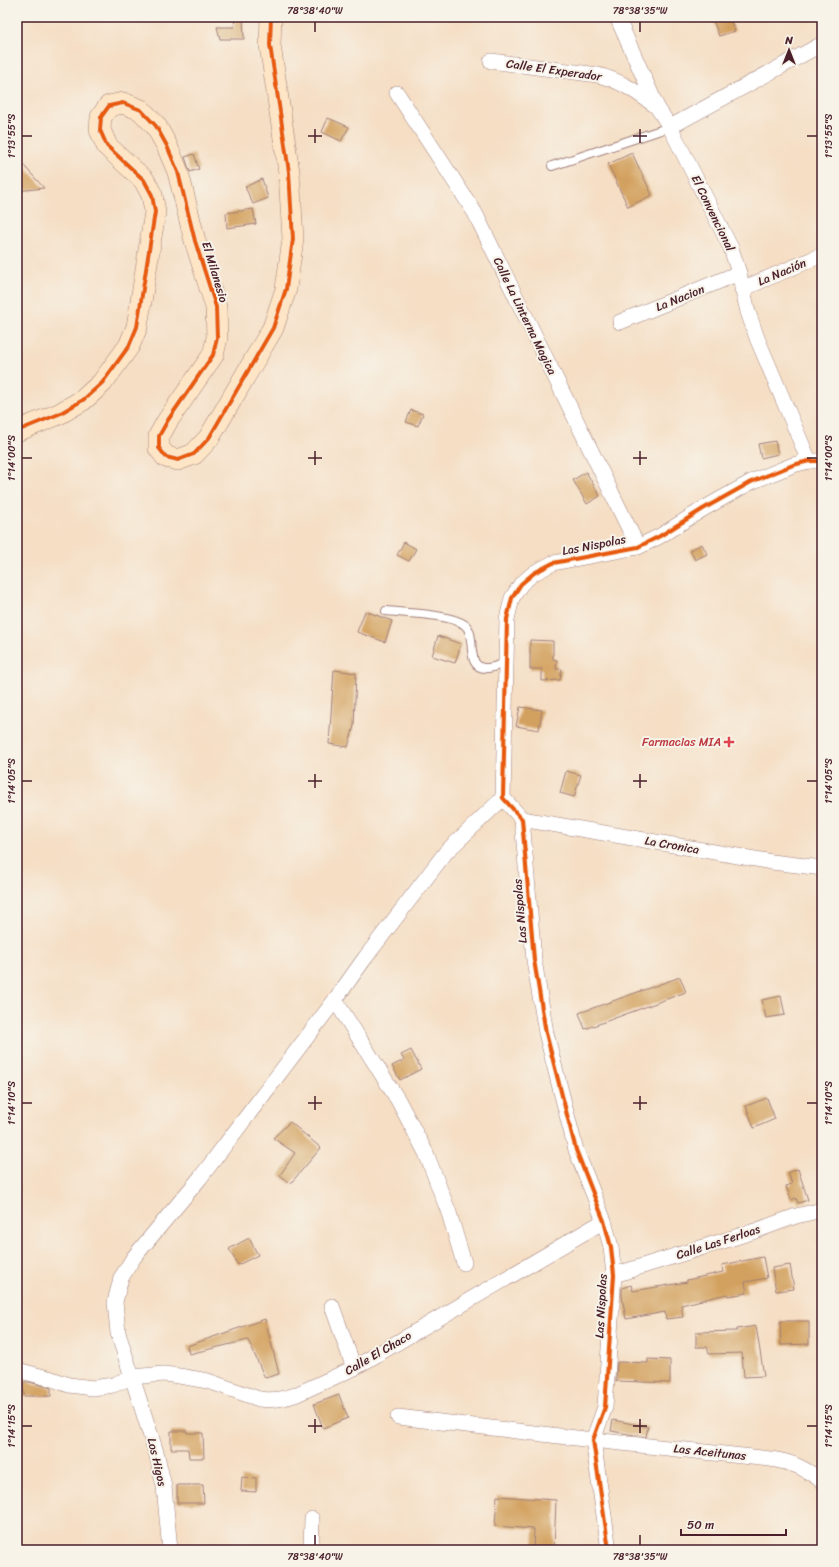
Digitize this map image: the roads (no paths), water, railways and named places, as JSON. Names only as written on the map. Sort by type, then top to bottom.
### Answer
[{"type":"street","name":"El Milanesio","points":[[17,431],[59,414],[83,400],[102,383],[129,346],[137,327],[155,212],[152,194],[144,180],[107,146],[100,130],[101,116],[109,106],[122,103],[141,110],[156,126],[167,146],[178,172],[195,241],[216,307],[217,338],[212,355],[168,420],[160,436],[159,448],[166,457],[178,460],[194,454],[208,438],[273,328],[286,289],[293,239],[292,209],[289,172],[270,45],[271,17]]},
{"type":"street","name":"El Convencional","points":[[617,17],[657,107],[670,127],[732,248],[742,289],[757,338],[815,461]]},
{"type":"street","points":[[670,127],[822,44]]},
{"type":"street","name":"Calle El Experador","points":[[491,61],[598,75],[615,79],[628,86],[657,107]]},
{"type":"street","name":"Calle La Linterna Magica","points":[[397,93],[475,213],[638,547]]},
{"type":"street","name":"La Nación","points":[[742,289],[822,255]]},
{"type":"street","name":"La Nacion","points":[[620,322],[739,273]]},
{"type":"street","name":"Las Nispolas","points":[[503,798],[507,619],[512,598],[521,584],[534,573],[553,563],[638,547],[660,536],[703,509],[751,482],[793,466],[815,461]]},
{"type":"street","points":[[503,798],[522,819]]},
{"type":"street","name":"Los Higos","points":[[170,1550],[164,1486],[150,1433],[118,1333],[115,1302],[121,1278],[134,1257],[200,1178],[446,852],[503,798]]},
{"type":"street","name":"Las Nispolas","points":[[522,819],[534,960],[546,1033],[576,1150],[604,1221],[611,1247],[614,1275],[605,1407],[593,1440],[609,1550]]},
{"type":"street","name":"La Cronica","points":[[522,819],[772,862],[822,868]]},
{"type":"street","points":[[335,1000],[398,1100],[426,1153],[449,1214],[464,1263]]},
{"type":"street","name":"Calle Las Ferloas","points":[[614,1275],[755,1231],[796,1216],[822,1210]]},
{"type":"street","name":"Calle El Chaco","points":[[17,1370],[69,1385],[93,1388],[113,1386],[132,1377],[164,1374],[208,1381],[251,1397],[275,1400],[296,1396],[354,1368],[604,1221]]},
{"type":"street","points":[[332,1306],[354,1368]]},
{"type":"street","name":"Las Aceitunas","points":[[398,1417],[788,1461],[805,1469],[822,1481]]},
{"type":"street","points":[[311,1550],[312,1518]]},
{"type":"lane","points":[[552,166],[670,127]]},
{"type":"lane","points":[[386,612],[425,615],[455,620],[465,625],[470,632],[472,652],[477,665],[482,668],[489,668],[506,663]]},
{"type":"place","name":"Farmacias MIA","points":[[729,742]]}]
